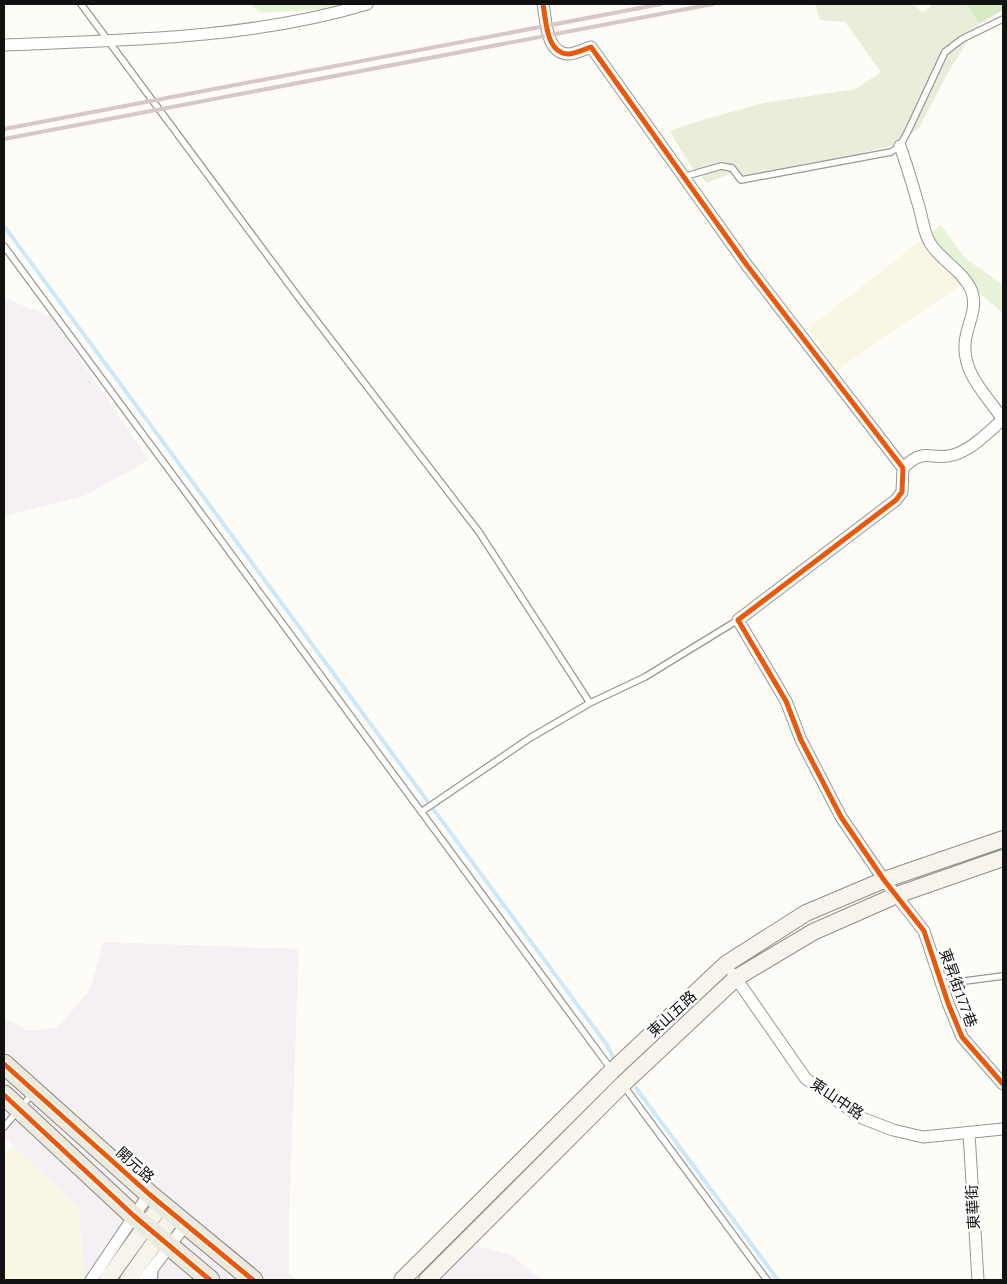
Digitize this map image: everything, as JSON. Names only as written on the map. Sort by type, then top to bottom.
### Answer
[{"type":"main road","name":"開元路","points":[[4,1064],[167,1210],[253,1280]]},
{"type":"main road","points":[[4,1095],[151,1231],[210,1280]]},
{"type":"street","points":[[4,45],[109,40],[236,30],[331,15],[367,4]]},
{"type":"street","points":[[543,4],[551,42],[557,50],[569,54],[592,47],[746,264],[903,468],[902,492],[896,500],[738,620]]},
{"type":"street","points":[[900,146],[920,210],[923,228],[931,245],[960,275],[971,290],[974,302],[972,320],[965,344],[966,362],[970,374],[1003,419],[965,449],[952,455],[925,454],[914,457],[903,468]]},
{"type":"street","name":"東昇街177巷","points":[[738,620],[786,702],[801,740],[841,817],[884,880],[924,931],[962,1037],[1003,1084]]},
{"type":"street","name":"東山五路","points":[[402,1280],[612,1071],[726,964],[806,913],[884,880],[1003,839]]},
{"type":"street","name":"東山五路","points":[[427,1280],[623,1084],[736,978],[813,932],[897,895],[1003,858]]},
{"type":"street","name":"東山中路","points":[[726,964],[806,1079],[832,1099],[862,1118],[893,1130],[924,1137],[1003,1130]]},
{"type":"street","name":"東華街","points":[[969,1133],[978,1280]]},
{"type":"street","points":[[107,1280],[123,1256],[151,1231],[167,1210]]},
{"type":"street","points":[[91,1280],[151,1231],[167,1210]]},
{"type":"street","points":[[128,1280],[155,1264],[151,1231]]},
{"type":"street","points":[[141,1273],[151,1231]]},
{"type":"lane","points":[[81,4],[298,298],[479,532],[590,703]]},
{"type":"lane","points":[[683,177],[721,166],[732,168],[741,180],[891,152],[900,146],[945,52],[962,39],[1003,19]]},
{"type":"lane","points":[[4,246],[767,1280]]},
{"type":"lane","points":[[421,812],[530,738],[590,703],[645,676],[738,620]]},
{"type":"lane","name":"東昇街177巷","points":[[942,984],[1003,976]]},
{"type":"lane","points":[[4,1127],[34,1091]]},
{"type":"lane","points":[[154,1280],[155,1264]]},
{"type":"shaded area","points":[[921,240],[961,285],[837,370],[809,328]]},
{"type":"shaded area","points":[[4,298],[50,316],[149,460],[84,496],[4,516]]},
{"type":"shaded area","points":[[103,942],[299,949],[289,1219],[289,1274],[297,1280],[84,1280],[79,1208],[4,1137],[4,1018],[28,1031],[57,1028],[90,990]]},
{"type":"shaded area","points":[[14,1146],[79,1208],[84,1280],[4,1280],[4,1156]]},
{"type":"shaded area","points":[[455,1240],[511,1255],[543,1280],[418,1280]]},
{"type":"green space","points":[[250,4],[344,4],[327,9],[261,13]]},
{"type":"green space","points":[[815,4],[912,4],[923,12],[934,4],[966,4],[979,24],[950,69],[919,128],[898,144],[753,181],[737,171],[707,183],[690,165],[670,132],[682,126],[763,103],[856,89],[881,72],[845,22],[820,20]]},
{"type":"green space","points":[[966,4],[1003,4],[1003,10],[979,24]]},
{"type":"green space","points":[[941,225],[965,258],[1003,285],[1003,313],[979,293],[961,285],[921,240]]},
{"type":"waterway","points":[[4,226],[607,1045],[613,1057]]},
{"type":"waterway","points":[[636,1088],[778,1280]]},
{"type":"railway","points":[[4,129],[661,4]]},
{"type":"railway","points":[[4,139],[713,4]]},
{"type":"cycle path","points":[[543,4],[548,35],[555,48],[568,54],[591,47],[746,264],[903,468],[902,492],[896,500],[738,620],[786,701],[801,740],[841,817],[884,880],[924,931],[948,1003],[962,1037],[1003,1084]]},
{"type":"cycle path","points":[[4,1064],[149,1194],[253,1280]]},
{"type":"cycle path","points":[[4,1095],[134,1216],[210,1280]]}]
